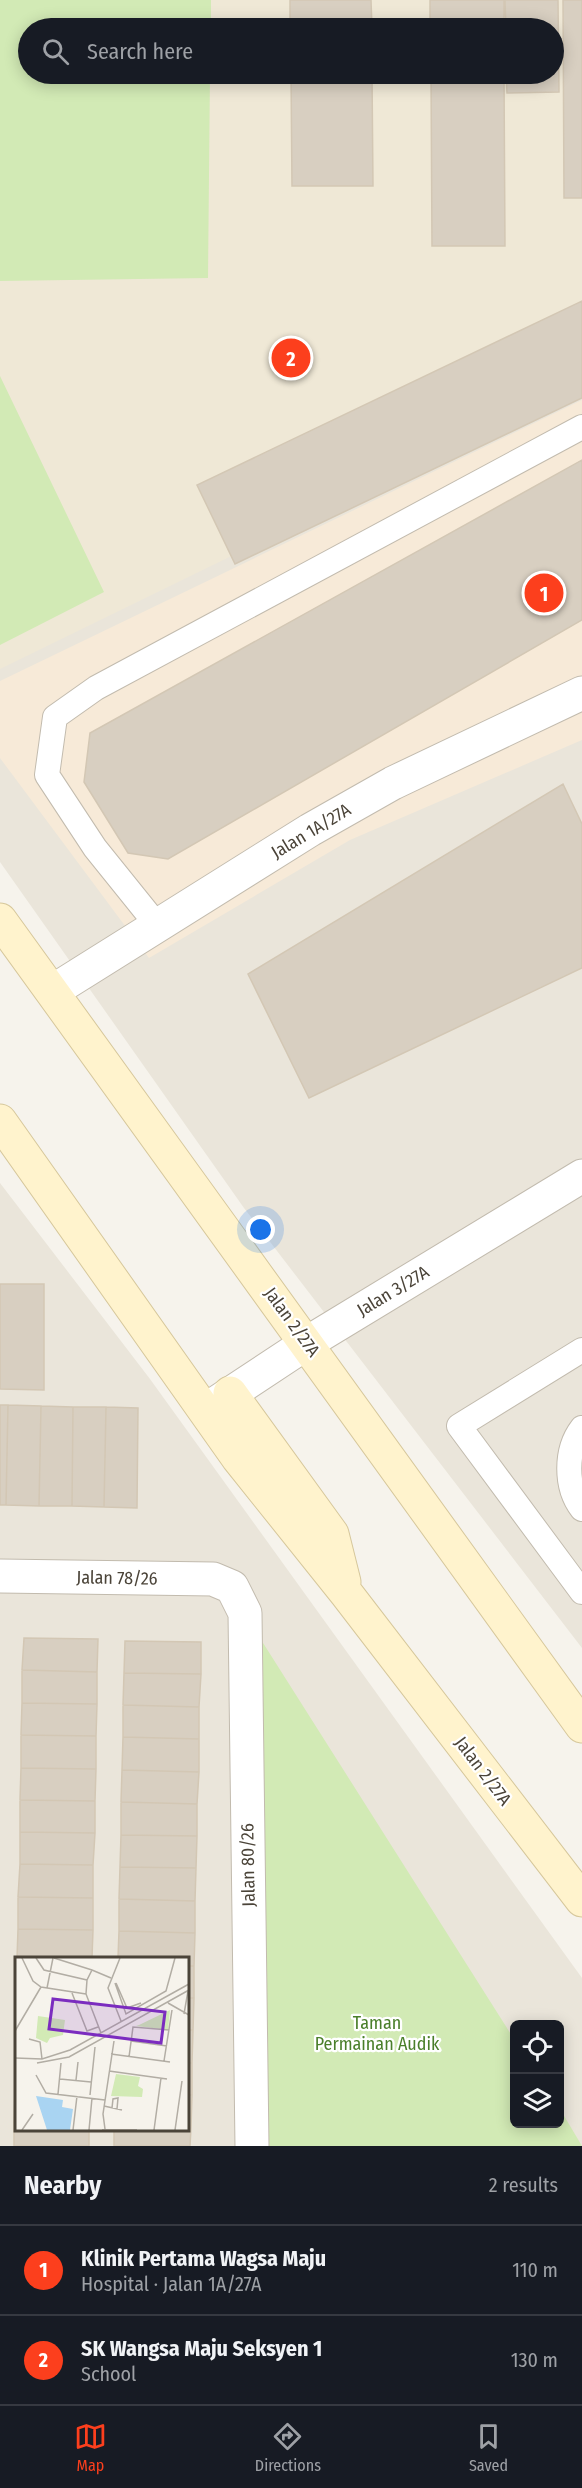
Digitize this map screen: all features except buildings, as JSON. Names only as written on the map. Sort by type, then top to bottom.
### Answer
[{"type":"main road","name":"Jalan 2/27A","points":[[0,920],[308,1343],[582,1726]]},
{"type":"main road","name":"Jalan 2/27A","points":[[0,1121],[218,1402],[238,1458],[346,1593],[582,1900]]},
{"type":"street","name":"Jalan 1A/27A","points":[[52,991],[393,783],[582,693]]},
{"type":"street","name":"Jalan 3/27A","points":[[218,1402],[308,1343],[582,1176]]},
{"type":"street","name":"Jalan 78/26","points":[[0,1576],[213,1579],[232,1587]]},
{"type":"street","name":"Jalan 80/26","points":[[232,1587],[245,1613],[252,2146]]},
{"type":"lane","points":[[157,925],[95,848],[47,775],[55,717],[96,688],[582,427]]},
{"type":"lane","points":[[582,1350],[459,1426],[582,1592]]},
{"type":"lane","points":[[582,1428],[568,1463],[574,1499],[582,1509]]},
{"type":"shaded area","points":[[0,0],[582,0],[582,1648],[244,1208],[0,862]]},
{"type":"shaded area","points":[[0,0],[582,0],[582,385],[0,669]]},
{"type":"shaded area","points":[[582,400],[582,740],[350,840],[149,958],[0,758],[0,681]]},
{"type":"shaded area","points":[[0,1183],[150,1379],[582,1978],[582,2146],[0,2146]]},
{"type":"green space","points":[[0,0],[211,0],[211,18],[18,18],[18,84],[210,84],[208,278],[0,281]]},
{"type":"green space","points":[[0,376],[104,592],[0,645]]},
{"type":"green space","name":"Taman Permainan Audik","points":[[258,1635],[510,2033],[510,2128],[564,2128],[564,2116],[582,2146],[263,2146]]},
{"type":"place","name":"SK Wangsa Maju Seksyen 1","points":[[291,358]]},
{"type":"place","name":"Klinik Pertama Wagsa Maju","points":[[544,593]]}]
